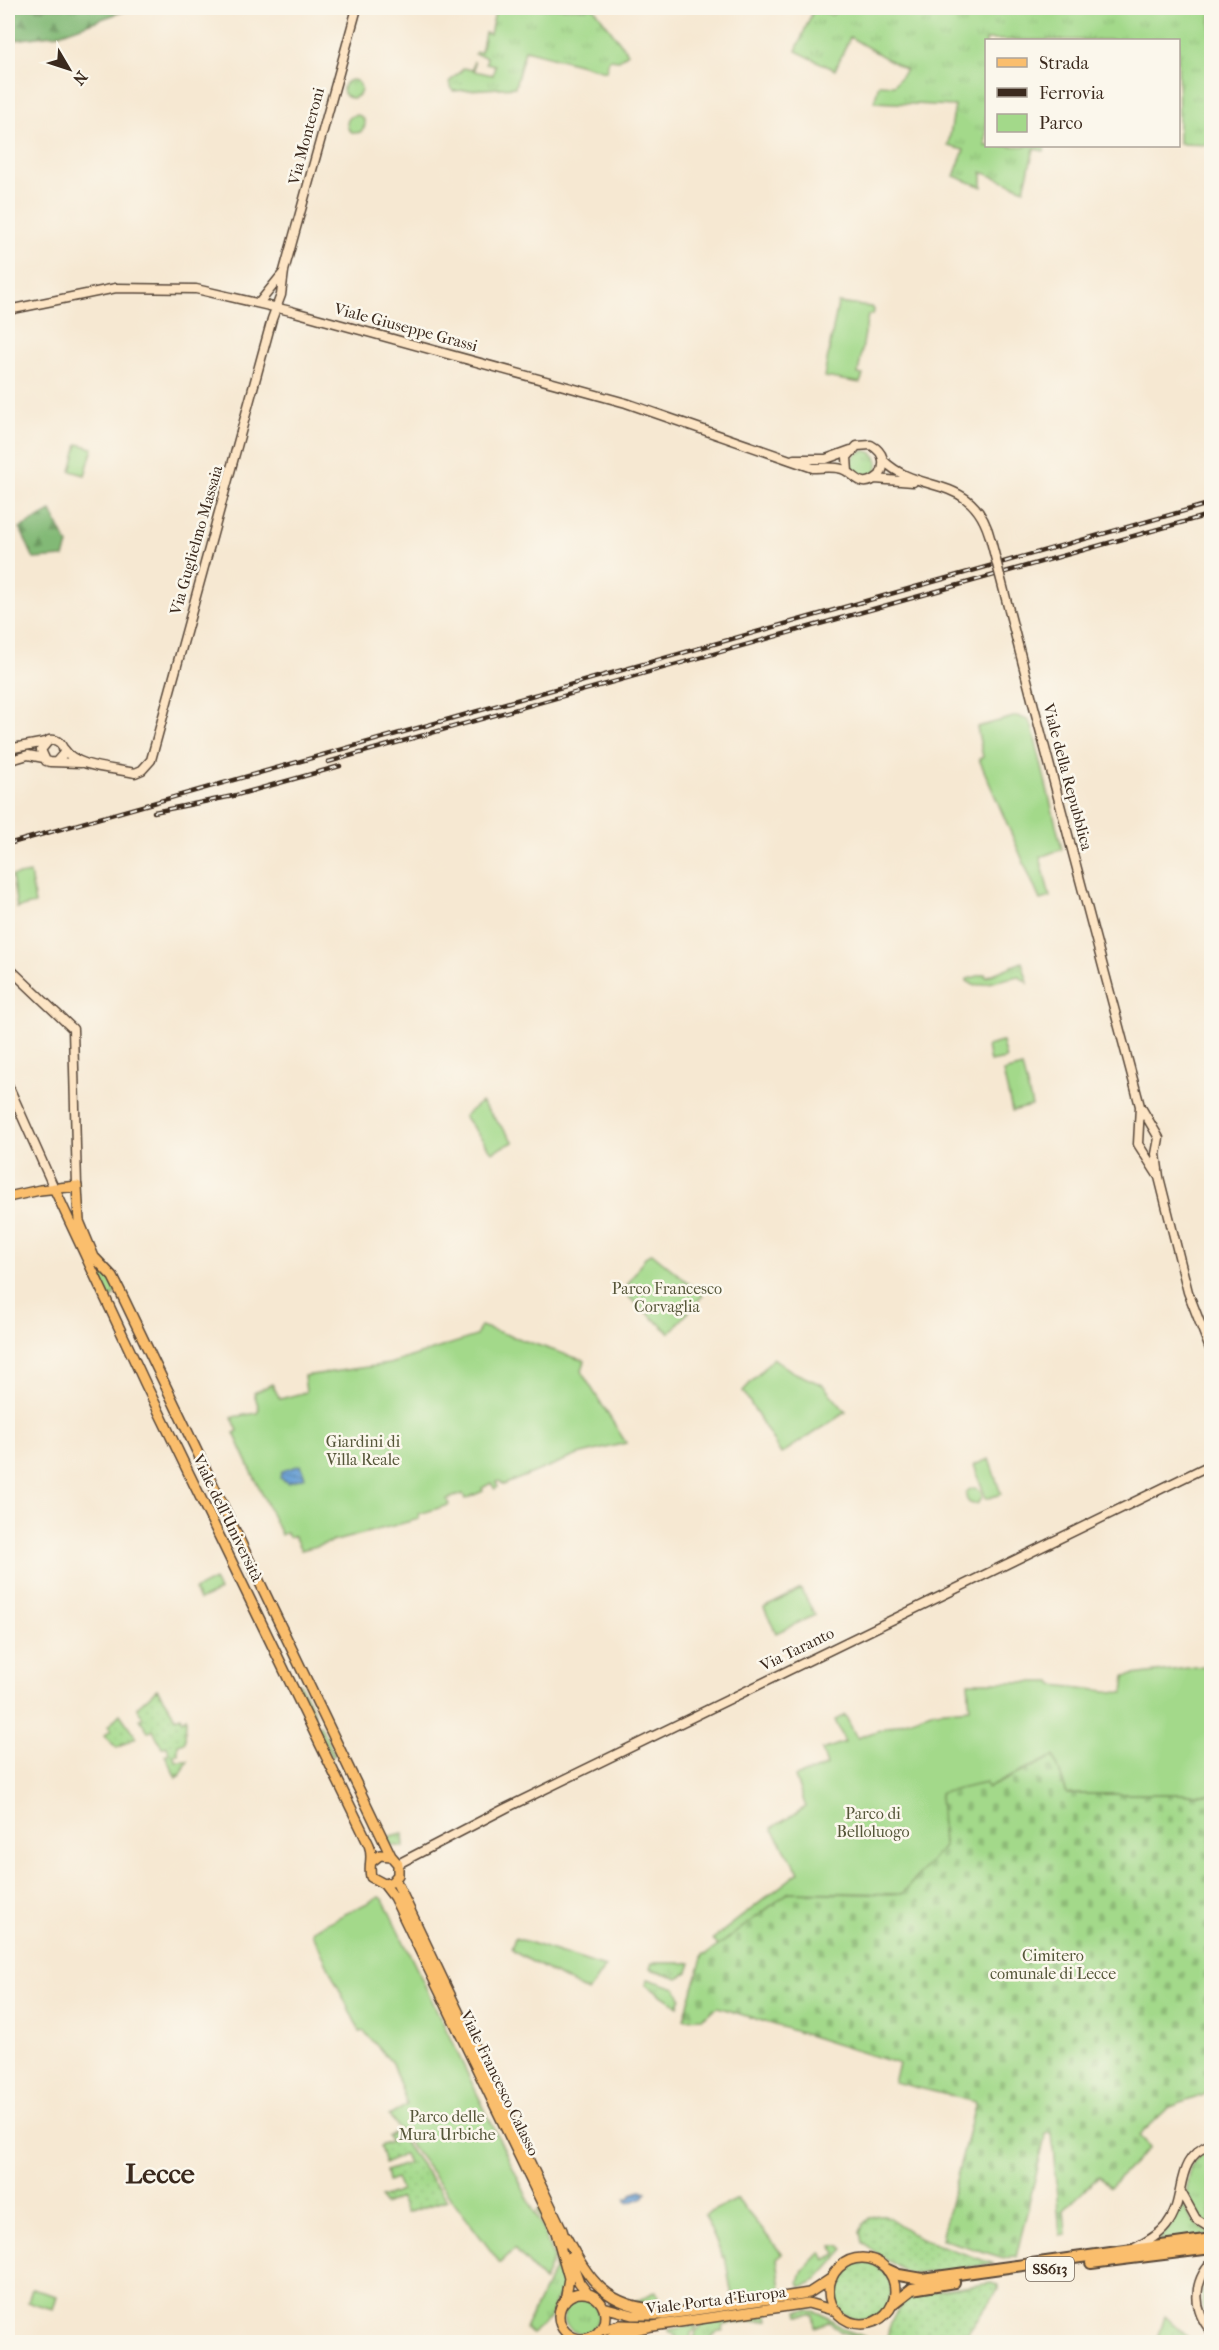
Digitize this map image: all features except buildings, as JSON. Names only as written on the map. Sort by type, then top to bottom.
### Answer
[{"type":"highway","name":"Viale Porta d'Europa","points":[[888,2270],[899,2276],[922,2279],[1212,2239]]},
{"type":"highway","name":"Viale Porta d'Europa","points":[[894,2302],[912,2289],[923,2286],[1212,2248]]},
{"type":"main road","name":"Via Monteroni","points":[[278,308],[284,272],[357,8]]},
{"type":"main road","name":"Via Monteroni","points":[[258,303],[266,297],[284,272]]},
{"type":"main road","name":"Viale Giuseppe Grassi","points":[[8,310],[116,288],[196,289],[278,308],[626,403],[813,468],[833,467],[848,472],[860,481],[874,479]]},
{"type":"main road","name":"Via Guglielmo Massaia","points":[[84,762],[135,772],[142,770],[151,760],[278,308]]},
{"type":"main road","name":"Viale Giuseppe Grassi","points":[[789,458],[826,459],[863,444],[872,446],[882,454],[884,461]]},
{"type":"main road","points":[[848,472],[847,457],[852,450]]},
{"type":"main road","points":[[874,479],[883,469],[884,461]]},
{"type":"main road","name":"Viale della Repubblica","points":[[884,461],[896,472],[931,482],[956,493],[976,510],[983,520],[991,541],[1140,1106],[1152,1129],[1160,1138],[1156,1148],[1159,1177],[1188,1292],[1212,1354]]},
{"type":"main road","name":"Viale della Repubblica","points":[[874,479],[931,482]]},
{"type":"main road","points":[[8,749],[57,740],[70,756],[84,762]]},
{"type":"main road","points":[[44,758],[41,750],[46,742]]},
{"type":"main road","points":[[57,761],[63,756],[64,749]]},
{"type":"main road","points":[[9,761],[28,755],[44,758],[50,762],[84,762]]},
{"type":"main road","points":[[8,967],[73,1029],[77,1186],[8,1197]]},
{"type":"main road","points":[[8,1085],[54,1188]]},
{"type":"main road","name":"Viale della Repubblica","points":[[1140,1106],[1138,1144],[1144,1150],[1159,1177]]},
{"type":"main road","points":[[1140,1133],[1152,1129]]},
{"type":"main road","points":[[1144,1150],[1149,1152],[1156,1148]]},
{"type":"main road","name":"Viale dell'Università","points":[[77,1186],[79,1221],[94,1257],[114,1277],[391,1856]]},
{"type":"main road","name":"Viale dell'Università","points":[[54,1188],[145,1383],[369,1845],[371,1862]]},
{"type":"main road","name":"Via Taranto","points":[[398,1864],[506,1808],[1212,1464]]},
{"type":"main road","points":[[380,1855],[391,1856],[398,1864],[395,1879],[384,1884],[371,1876],[371,1862],[380,1855]]},
{"type":"main road","name":"Viale Francesco Calasso","points":[[395,1879],[562,2230],[574,2270],[592,2296]]},
{"type":"main road","name":"Viale Francesco Calasso","points":[[384,1884],[394,1897],[556,2232],[569,2278],[565,2301]]},
{"type":"main road","points":[[1132,2250],[1165,2227],[1174,2212],[1184,2170],[1189,2159],[1198,2150],[1212,2143]]},
{"type":"main road","points":[[1180,2188],[1196,2219],[1212,2229]]},
{"type":"main road","points":[[562,2230],[587,2275],[602,2289],[629,2306],[684,2311]]},
{"type":"main road","name":"Viale Porta d'Europa","points":[[603,2307],[633,2315],[684,2311],[809,2293],[832,2278],[843,2264],[863,2258],[880,2263],[888,2270]]},
{"type":"main road","points":[[1212,2262],[1203,2271],[1196,2294],[1202,2317],[1212,2332]]},
{"type":"main road","points":[[888,2270],[894,2281],[894,2302]]},
{"type":"main road","points":[[832,2278],[830,2297],[836,2311]]},
{"type":"main road","points":[[592,2296],[602,2289]]},
{"type":"main road","points":[[578,2294],[592,2296],[603,2307],[604,2322],[597,2338],[573,2340],[564,2331],[559,2318],[565,2301],[578,2294]]},
{"type":"main road","name":"Viale Porta d'Europa","points":[[597,2338],[620,2325],[653,2326],[808,2303],[836,2311],[850,2322],[868,2324],[885,2316],[894,2302]]},
{"type":"green space","points":[[8,8],[133,8],[59,34],[8,41]]},
{"type":"green space","points":[[496,8],[594,8],[628,53],[619,60],[609,59],[606,71],[525,50],[515,87],[453,91],[449,82],[464,68],[472,70],[474,61],[474,71],[493,75],[495,65],[486,63],[487,57],[475,54],[481,52],[485,33],[490,34]]},
{"type":"green space","points":[[814,8],[832,15],[840,8],[1211,8],[1211,145],[1180,144],[1180,39],[985,39],[985,147],[1045,147],[1044,151],[1034,149],[1024,189],[982,172],[982,187],[954,176],[964,150],[948,146],[955,106],[874,102],[879,84],[894,85],[906,70],[850,37],[835,70],[796,51]]},
{"type":"green space","points":[[352,80],[358,83],[361,89],[358,95],[352,98],[346,95],[343,89],[346,83]]},
{"type":"green space","points":[[356,115],[362,118],[365,124],[362,130],[356,133],[350,130],[347,124],[350,118]]},
{"type":"green space","points":[[838,303],[871,307],[874,310],[873,315],[868,315],[858,374],[863,375],[860,383],[824,377]]},
{"type":"green space","points":[[78,444],[93,448],[85,475],[71,471]]},
{"type":"green space","points":[[865,451],[874,455],[878,464],[874,473],[865,477],[856,473],[852,464],[856,455]]},
{"type":"green space","points":[[51,511],[68,545],[64,557],[34,559],[20,528]]},
{"type":"green space","points":[[1017,716],[1028,720],[1032,727],[1062,849],[1040,857],[1050,897],[1040,900],[979,759],[983,757],[977,727]]},
{"type":"green space","points":[[30,873],[35,904],[17,908],[12,876]]},
{"type":"green space","points":[[1022,962],[1028,983],[1018,976],[975,986],[967,981],[967,979],[985,974],[986,977]]},
{"type":"green space","points":[[1002,1042],[1006,1059],[990,1062],[987,1046]]},
{"type":"green space","points":[[1022,1067],[1032,1106],[1012,1111],[1003,1072]]},
{"type":"green space","points":[[481,1102],[514,1142],[492,1152],[464,1116]]},
{"type":"green space","name":"Parco Francesco Corvaglia","points":[[652,1253],[703,1295],[670,1333],[623,1292],[645,1257]]},
{"type":"green space","points":[[98,1272],[109,1277],[117,1292],[113,1294],[114,1296],[109,1298]]},
{"type":"green space","name":"Giardini di Villa Reale","points":[[481,1326],[585,1361],[582,1370],[584,1376],[626,1443],[578,1455],[503,1485],[500,1481],[496,1482],[498,1487],[495,1489],[491,1483],[482,1488],[483,1491],[465,1499],[463,1494],[447,1499],[449,1505],[419,1514],[419,1519],[301,1550],[294,1536],[289,1537],[286,1532],[281,1535],[234,1433],[238,1431],[232,1417],[257,1413],[259,1409],[254,1393],[272,1384],[280,1399],[306,1392],[304,1376],[389,1364],[476,1336]]},
{"type":"green space","points":[[773,1358],[793,1372],[823,1385],[846,1412],[781,1454],[743,1391]]},
{"type":"green space","points":[[989,1459],[1001,1494],[986,1499],[974,1465]]},
{"type":"green space","points":[[974,1488],[982,1496],[974,1504],[966,1496]]},
{"type":"green space","points":[[214,1580],[219,1591],[199,1600],[194,1590]]},
{"type":"green space","points":[[801,1589],[815,1615],[776,1633],[764,1608]]},
{"type":"green space","name":"Parco di Belloluogo","points":[[1211,1665],[1211,1794],[1067,1794],[1054,1756],[987,1788],[986,1783],[940,1793],[943,1847],[902,1894],[789,1892],[718,1946],[713,1939],[799,1872],[772,1828],[806,1807],[795,1777],[827,1766],[822,1750],[845,1742],[835,1720],[845,1715],[857,1738],[934,1711],[970,1708],[968,1682],[1052,1682],[1054,1685],[1123,1693],[1125,1676]]},
{"type":"green space","points":[[300,1683],[315,1714],[311,1716],[296,1685]]},
{"type":"green space","points":[[157,1689],[176,1718],[180,1716],[182,1720],[186,1717],[185,1742],[178,1744],[178,1754],[174,1754],[175,1761],[188,1761],[180,1776],[176,1778],[165,1755],[169,1753],[167,1746],[162,1748],[153,1729],[148,1732],[140,1719],[143,1718],[137,1707]]},
{"type":"green space","points":[[120,1714],[136,1737],[117,1748],[104,1736],[111,1730],[108,1726]]},
{"type":"green space","points":[[320,1725],[335,1755],[331,1757],[316,1727]]},
{"type":"green space","name":"Cimitero comunale di Lecce","points":[[1055,1756],[1067,1794],[1211,1794],[1211,2092],[1168,2108],[1139,2136],[1150,2147],[1110,2187],[1099,2176],[1064,2210],[1066,2235],[1060,2236],[1052,2133],[1046,2133],[1016,2257],[1004,2258],[941,2239],[976,2102],[894,2082],[899,2064],[718,2007],[702,2018],[684,2019],[703,1954],[707,1954],[789,1892],[871,1894],[943,1847],[939,1793],[986,1782],[988,1788]]},
{"type":"green space","points":[[403,1834],[404,1847],[391,1845],[387,1838]]},
{"type":"green space","name":"Parco delle Mura Urbiche","points":[[379,1897],[383,1899],[544,2232],[553,2259],[544,2281],[515,2249],[500,2263],[389,2116],[407,2105],[392,2063],[364,2031],[360,2032],[312,1933],[313,1930]]},
{"type":"green space","points":[[515,1938],[605,1967],[588,1992],[516,1953],[511,1949]]},
{"type":"green space","points":[[652,1963],[691,1963],[688,1972],[678,1978],[650,1969]]},
{"type":"green space","points":[[648,1979],[676,1988],[681,1997],[678,2006],[646,1985]]},
{"type":"green space","points":[[396,2131],[447,2200],[406,2213],[400,2198],[384,2205],[381,2198],[401,2191],[396,2178],[388,2181],[386,2171],[408,2163],[404,2154],[385,2164],[380,2146],[391,2142],[388,2137]]},
{"type":"green space","points":[[1211,2147],[1211,2226],[1194,2208],[1187,2186],[1192,2165]]},
{"type":"green space","points":[[737,2199],[782,2254],[777,2258],[781,2289],[732,2296],[725,2256],[723,2257],[704,2215]]},
{"type":"green space","points":[[1181,2201],[1192,2220],[1211,2234],[1156,2242],[1171,2226]]},
{"type":"green space","points":[[540,2209],[552,2234],[564,2271],[554,2268],[555,2253],[537,2210]]},
{"type":"green space","points":[[885,2215],[921,2239],[994,2264],[915,2274],[907,2273],[862,2243],[860,2231],[864,2223],[873,2216]]},
{"type":"green space","points":[[833,2246],[842,2246],[844,2250],[817,2280],[801,2287],[799,2281],[803,2271],[821,2252],[825,2260],[836,2254]]},
{"type":"green space","points":[[862,2262],[873,2264],[886,2275],[891,2291],[889,2302],[878,2315],[862,2320],[851,2318],[838,2307],[833,2291],[835,2280],[846,2267]]},
{"type":"green space","points":[[1211,2268],[1211,2325],[1202,2303],[1202,2289]]},
{"type":"green space","points":[[554,2270],[565,2273],[566,2289],[555,2301],[550,2318],[532,2333],[525,2329]]},
{"type":"green space","points":[[992,2283],[998,2285],[998,2290],[961,2342],[887,2342],[889,2328],[895,2315],[915,2294]]},
{"type":"green space","points":[[32,2289],[57,2296],[53,2309],[28,2302]]},
{"type":"green space","points":[[656,2291],[660,2303],[635,2302]]},
{"type":"green space","points":[[581,2299],[593,2304],[598,2316],[593,2328],[581,2333],[569,2328],[564,2316],[569,2304]]},
{"type":"green space","points":[[808,2310],[822,2314],[842,2328],[872,2342],[841,2332],[829,2322],[815,2327],[813,2314],[799,2315],[798,2311]]},
{"type":"green space","points":[[768,2315],[769,2320],[724,2325],[723,2331],[718,2331],[707,2342],[694,2342],[696,2331],[706,2323]]},
{"type":"green space","points":[[1165,2316],[1190,2339],[1190,2342],[1157,2342]]},
{"type":"green space","points":[[698,2325],[692,2333],[691,2342],[682,2342],[668,2330]]},
{"type":"water","points":[[301,1465],[305,1477],[288,1483],[280,1478],[282,1471]]},
{"type":"water","points":[[641,2190],[646,2192],[644,2197],[629,2203],[626,2201],[626,2198],[630,2198],[632,2194]]},
{"type":"railway","points":[[8,844],[1212,503]]},
{"type":"railway","points":[[328,762],[1212,514]]},
{"type":"railway","points":[[154,812],[233,796],[340,766]]},
{"type":"district","name":"Lecce","points":[[160,2173]]}]
